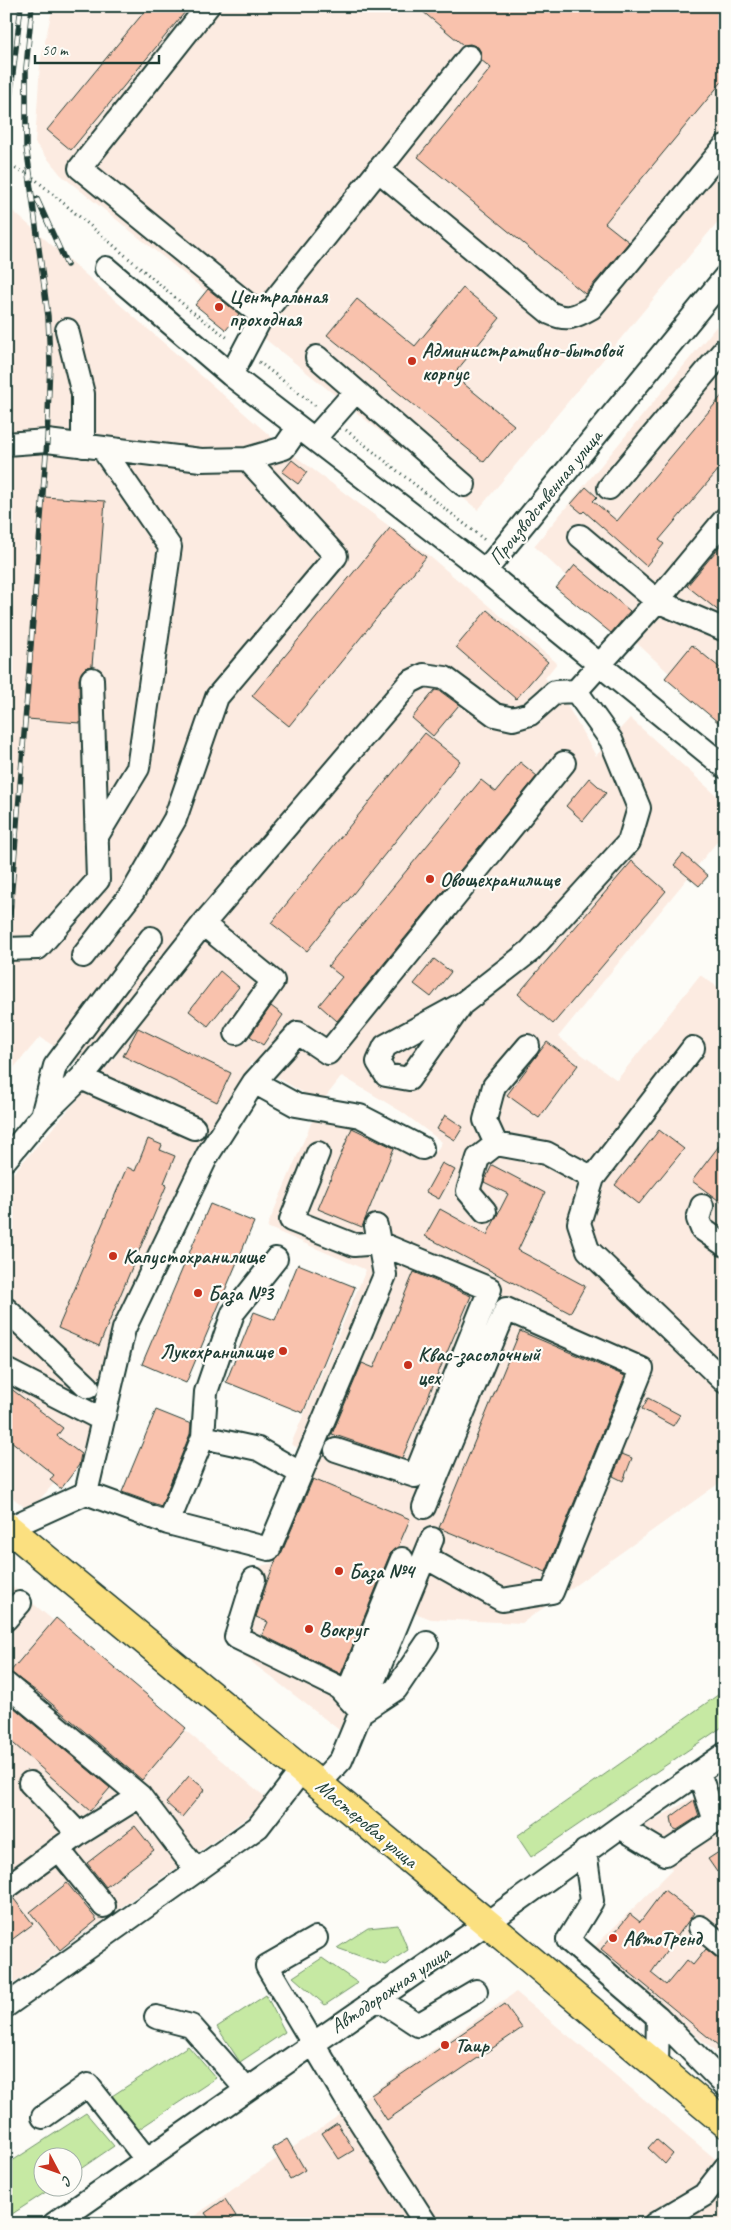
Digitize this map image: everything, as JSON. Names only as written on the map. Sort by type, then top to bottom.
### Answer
[{"type":"main road","name":"Мастеровая улица","points":[[8,1527],[487,1922],[725,2123]]},
{"type":"street","points":[[208,6],[80,168],[262,316]]},
{"type":"street","points":[[231,375],[262,316],[469,57]]},
{"type":"street","points":[[378,170],[550,313],[562,319],[577,316],[591,308],[725,146]]},
{"type":"street","points":[[106,268],[231,375],[485,571]]},
{"type":"street","name":"Производственная улица","points":[[725,277],[485,571],[725,768]]},
{"type":"street","points":[[67,330],[84,394],[92,447],[170,547],[138,768],[97,836]]},
{"type":"street","points":[[609,488],[725,349]]},
{"type":"street","points":[[317,358],[464,485]]},
{"type":"street","points":[[6,444],[47,441],[201,460],[247,459],[284,448],[306,434],[356,391]]},
{"type":"street","points":[[83,956],[133,892],[175,819],[217,697],[336,556],[247,459]]},
{"type":"street","points":[[6,1159],[41,1117],[81,1078],[203,924],[410,682],[424,675],[445,678],[494,715],[513,719],[530,714],[555,692],[576,691],[598,664],[657,601],[725,518]]},
{"type":"street","points":[[580,536],[657,601],[725,630]]},
{"type":"street","points":[[6,949],[38,948],[98,880],[92,679]]},
{"type":"street","points":[[462,1004],[530,951],[629,842],[639,808],[611,740],[576,691]]},
{"type":"street","points":[[86,1493],[101,1420],[124,1329],[207,1156],[254,1082],[298,1033],[328,1052],[564,763]]},
{"type":"street","points":[[203,924],[273,981],[236,1033]]},
{"type":"street","points":[[41,1117],[55,1066],[151,938]]},
{"type":"street","points":[[496,1144],[485,1120],[494,1086],[528,1046]]},
{"type":"street","points":[[693,1048],[593,1178],[579,1223],[588,1250],[725,1382]]},
{"type":"street","points":[[81,1078],[194,1128]]},
{"type":"street","points":[[254,1082],[296,1105],[360,1116],[422,1148]]},
{"type":"street","points":[[485,1211],[468,1191],[478,1158],[496,1144],[546,1153],[593,1178]]},
{"type":"street","points":[[318,1153],[291,1220],[354,1245],[378,1235],[490,1289],[415,1476],[336,1450]]},
{"type":"street","points":[[702,1206],[698,1219],[702,1229],[725,1245]]},
{"type":"street","points":[[8,1527],[86,1493],[168,1523],[269,1549],[384,1275],[378,1235]]},
{"type":"street","points":[[168,1523],[203,1437],[206,1392],[233,1313],[276,1259]]},
{"type":"street","points":[[6,1309],[88,1387]]},
{"type":"street","points":[[354,1704],[429,1548],[502,1600],[552,1592],[642,1370],[506,1309],[424,1508]]},
{"type":"street","points":[[6,1370],[101,1420]]},
{"type":"street","points":[[203,1437],[258,1449],[300,1473]]},
{"type":"street","points":[[6,2006],[258,1826],[310,1776],[341,1760],[354,1704],[402,1559]]},
{"type":"street","points":[[254,1579],[236,1637],[338,1687],[354,1704]]},
{"type":"street","points":[[354,1704],[396,1689],[426,1643]]},
{"type":"street","points":[[6,1684],[140,1796],[196,1870]]},
{"type":"street","name":"Автодорожная улица","points":[[54,2224],[725,1754]]},
{"type":"street","points":[[620,1827],[665,1854],[714,1821],[699,1772]]},
{"type":"street","points":[[30,1783],[78,1834]]},
{"type":"street","points":[[6,1888],[78,1834],[140,1796]]},
{"type":"street","points":[[58,1850],[104,1906]]},
{"type":"street","points":[[585,1851],[592,1901],[568,1940],[658,2017],[725,2085]]},
{"type":"street","points":[[700,1927],[725,1948]]},
{"type":"street","points":[[316,1938],[267,1966],[314,2041],[354,2112],[426,2224]]},
{"type":"street","points":[[377,1998],[418,2025],[476,1991]]},
{"type":"street","points":[[156,2017],[191,2026],[246,2089]]},
{"type":"street","points":[[657,2066],[658,2017]]},
{"type":"street","points":[[44,2117],[88,2085],[146,2159]]},
{"type":"street","points":[[655,2224],[704,2195],[725,2168]]},
{"type":"shaded area","points":[[53,6],[725,6],[725,213],[478,510],[61,175],[35,143],[40,63]]},
{"type":"shaded area","points":[[6,205],[284,448],[428,555],[557,663],[545,678],[563,698],[596,756],[630,718],[725,803],[725,832],[558,1037],[617,1080],[700,975],[725,992],[725,1479],[522,1623],[431,1619],[394,1605],[347,1736],[222,1639],[248,1569],[273,1563],[319,1460],[291,1444],[366,1270],[267,1227],[315,1114],[327,1113],[436,1152],[442,1142],[402,1112],[342,1076],[321,1103],[251,1062],[96,1406],[98,1435],[29,1511],[6,1492],[6,1181],[117,1055],[99,1046],[82,1065],[40,1037],[6,1077]]},
{"type":"shaded area","points":[[725,316],[725,726],[534,546]]},
{"type":"shaded area","points":[[6,1581],[270,1801],[6,1989]]},
{"type":"shaded area","points":[[725,1780],[725,2060],[593,1948],[672,1870],[645,1825]]},
{"type":"shaded area","points":[[516,1992],[725,2167],[725,2224],[183,2224]]},
{"type":"green space","points":[[725,1690],[725,1725],[531,1857],[517,1836]]},
{"type":"green space","points":[[398,1925],[408,1950],[385,1965],[337,1948],[368,1928]]},
{"type":"green space","points":[[322,1958],[358,1983],[325,2005],[293,1977]]},
{"type":"green space","points":[[266,1995],[285,2032],[240,2062],[217,2027]]},
{"type":"green space","points":[[188,2046],[216,2078],[136,2131],[112,2096]]},
{"type":"green space","points":[[86,2113],[114,2146],[82,2168],[82,2148],[32,2148]]},
{"type":"green space","points":[[32,2148],[32,2198],[37,2198],[6,2218],[6,2165]]},
{"type":"building","points":[[149,6],[190,6],[71,150],[47,130]]},
{"type":"building","points":[[416,6],[725,6],[725,78],[605,223],[629,242],[585,294],[418,157],[491,68],[481,60],[481,53],[478,47],[470,44],[463,45]]},
{"type":"building","name":"Административно-бытовой корпус","points":[[463,288],[500,318],[453,375],[514,425],[484,462],[327,335],[357,299],[415,346]]},
{"type":"building","name":"Центральная проходная","points":[[208,289],[239,314],[226,330],[195,305]]},
{"type":"building","points":[[725,392],[725,462],[659,540],[664,544],[646,566],[584,511],[582,513],[571,504],[586,487],[597,497],[593,501],[617,521]]},
{"type":"building","points":[[292,460],[307,472],[298,484],[282,472]]},
{"type":"building","points":[[44,497],[105,501],[92,666],[85,668],[79,679],[80,723],[27,719]]},
{"type":"building","points":[[390,528],[426,557],[289,726],[252,696]]},
{"type":"building","points":[[725,540],[725,616],[687,586]]},
{"type":"building","points":[[575,565],[630,611],[611,633],[556,588]]},
{"type":"building","points":[[487,610],[548,662],[516,699],[456,647]]},
{"type":"building","points":[[692,645],[725,672],[725,728],[665,678]]},
{"type":"building","points":[[435,690],[440,691],[459,705],[433,736],[412,718]]},
{"type":"building","name":"Овощехранилище","points":[[425,733],[460,761],[307,951],[271,923]]},
{"type":"building","name":"Овощехранилище","points":[[520,762],[537,776],[337,1021],[319,1005],[342,977],[328,966],[481,780],[496,792]]},
{"type":"building","points":[[589,778],[606,793],[583,821],[566,806]]},
{"type":"building","points":[[683,854],[708,876],[699,886],[674,865]]},
{"type":"building","points":[[632,861],[666,891],[553,1024],[518,994]]},
{"type":"building","points":[[434,959],[451,972],[431,997],[414,984]]},
{"type":"building","points":[[220,971],[239,987],[208,1026],[189,1011]]},
{"type":"building","points":[[271,1006],[283,1015],[263,1045],[250,1036]]},
{"type":"building","points":[[138,1028],[231,1073],[217,1102],[123,1056]]},
{"type":"building","points":[[547,1042],[578,1065],[539,1118],[507,1095]]},
{"type":"building","points":[[445,1115],[463,1127],[455,1140],[437,1129]]},
{"type":"building","points":[[352,1128],[394,1148],[362,1227],[318,1209]]},
{"type":"building","points":[[659,1130],[684,1149],[639,1204],[615,1185]]},
{"type":"building","points":[[725,1138],[725,1205],[692,1181]]},
{"type":"building","name":"Капустохранилище","points":[[148,1139],[162,1145],[160,1150],[175,1156],[164,1183],[167,1184],[99,1346],[58,1328],[127,1167],[135,1171]]},
{"type":"building","points":[[442,1163],[455,1170],[439,1199],[426,1192]]},
{"type":"building","points":[[492,1165],[545,1193],[518,1250],[585,1286],[570,1313],[425,1236],[440,1209],[487,1235],[508,1194],[484,1182]]},
{"type":"building","name":"База №3","points":[[210,1204],[254,1222],[186,1383],[142,1364]]},
{"type":"building","name":"Лукохранилище","points":[[298,1264],[355,1287],[303,1413],[226,1382],[254,1312],[275,1320]]},
{"type":"building","name":"Квас-засолочный цех","points":[[414,1272],[471,1296],[402,1458],[332,1434],[362,1363],[374,1368]]},
{"type":"building","points":[[520,1331],[625,1376],[546,1572],[439,1528]]},
{"type":"building","points":[[6,1385],[63,1428],[57,1436],[81,1454],[79,1465],[61,1489],[50,1480],[54,1475],[6,1437]]},
{"type":"building","points":[[648,1398],[680,1415],[673,1426],[642,1409]]},
{"type":"building","points":[[156,1410],[191,1424],[190,1434],[161,1506],[122,1492]]},
{"type":"building","points":[[622,1454],[632,1458],[623,1481],[613,1476]]},
{"type":"building","name":"База №4","points":[[313,1479],[410,1519],[398,1547],[390,1554],[341,1674],[262,1635],[268,1622],[256,1617],[276,1560],[281,1554]]},
{"type":"building","points":[[56,1618],[186,1728],[142,1780],[40,1694],[10,1672]]},
{"type":"building","points":[[6,1701],[110,1788],[90,1811],[6,1737]]},
{"type":"building","points":[[189,1776],[205,1789],[182,1817],[166,1803]]},
{"type":"building","points":[[719,1782],[725,1787],[724,1806],[717,1784]]},
{"type":"building","points":[[694,1800],[699,1816],[677,1830],[673,1828],[671,1817]]},
{"type":"building","points":[[135,1826],[154,1850],[106,1887],[87,1863]]},
{"type":"building","points":[[725,1848],[725,1866],[717,1872],[708,1859]]},
{"type":"building","points":[[67,1883],[97,1920],[60,1950],[30,1912]]},
{"type":"building","points":[[664,1890],[694,1913],[651,1973],[666,1985],[687,1960],[693,1965],[706,1949],[717,1958],[725,1961],[725,2051],[601,1949],[630,1914],[640,1922]]},
{"type":"building","points":[[14,1899],[33,1924],[6,1944],[6,1901]]},
{"type":"building","points":[[505,2004],[522,2028],[387,2120],[371,2095]]},
{"type":"building","points":[[337,2123],[354,2150],[339,2159],[322,2133]]},
{"type":"building","points":[[287,2139],[305,2170],[290,2179],[272,2148]]},
{"type":"building","points":[[656,2139],[673,2154],[665,2164],[648,2148]]},
{"type":"building","points":[[225,2199],[236,2216],[226,2224],[213,2224],[205,2213]]},
{"type":"railway","points":[[6,132],[21,6]]},
{"type":"railway","points":[[31,180],[26,146],[26,68],[32,6]]},
{"type":"railway","points":[[9,926],[47,441],[50,362],[48,316],[29,174]]},
{"type":"railway","points":[[37,199],[67,265]]},
{"type":"place","name":"Центральная проходная","points":[[219,307]]},
{"type":"place","name":"Административно-бытовой корпус","points":[[412,361]]},
{"type":"place","name":"Овощехранилище","points":[[430,879]]},
{"type":"place","name":"Капустохранилище","points":[[113,1256]]},
{"type":"place","name":"База №3","points":[[198,1293]]},
{"type":"place","name":"Лукохранилище","points":[[283,1351]]},
{"type":"place","name":"Квас-засолочный цех","points":[[408,1365]]},
{"type":"place","name":"База №4","points":[[339,1571]]},
{"type":"place","name":"Вокруг","points":[[309,1629]]},
{"type":"place","name":"АвтоТренд","points":[[613,1938]]},
{"type":"place","name":"Таир","points":[[445,2045]]}]
